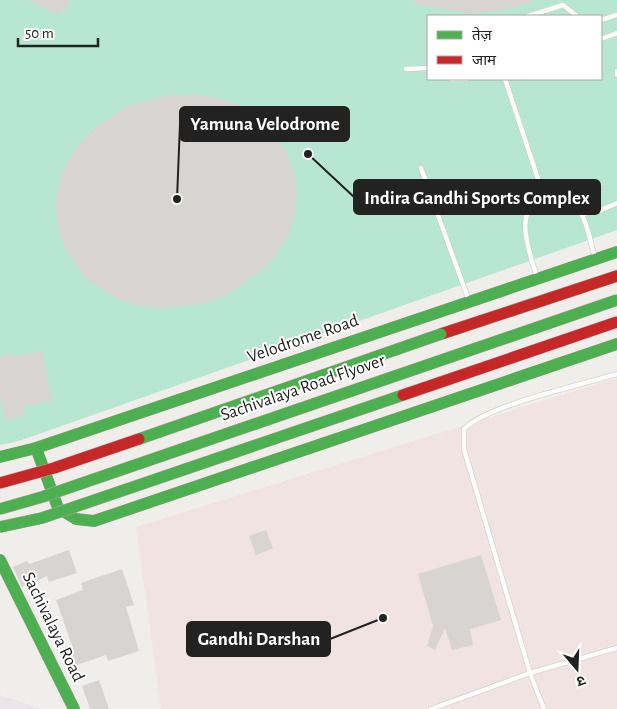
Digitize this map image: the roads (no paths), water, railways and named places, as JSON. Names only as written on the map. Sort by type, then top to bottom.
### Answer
[{"type":"main road","name":"Velodrome Road","points":[[0,457],[36,448],[617,252]]},
{"type":"main road","name":"Sachivalaya Road Flyover","points":[[0,482],[64,465],[441,334],[617,276]]},
{"type":"main road","name":"Sachivalaya Road Flyover","points":[[0,509],[42,497],[617,300]]},
{"type":"main road","points":[[0,527],[42,518],[617,322]]},
{"type":"main road","points":[[36,448],[58,508],[76,519],[94,521],[617,344]]},
{"type":"main road","name":"Sachivalaya Road","points":[[0,560],[74,709]]},
{"type":"lane","points":[[531,15],[563,5],[576,15]]},
{"type":"lane","points":[[602,20],[617,15]]},
{"type":"lane","points":[[602,39],[617,33]]},
{"type":"lane","points":[[406,69],[427,68]]},
{"type":"lane","points":[[505,80],[544,197]]},
{"type":"lane","points":[[421,168],[469,302]]},
{"type":"lane","points":[[538,279],[527,242],[525,222],[530,207],[544,197],[559,195],[569,198],[581,214],[595,260]]},
{"type":"lane","points":[[581,214],[598,211],[617,203]]},
{"type":"lane","points":[[544,709],[530,673],[464,449],[464,429],[473,420],[494,411],[617,374]]},
{"type":"lane","points":[[431,709],[530,673],[617,648]]},
{"type":"place","name":"Indira Gandhi Sports Complex","points":[[308,154]]},
{"type":"place","name":"Yamuna Velodrome","points":[[177,199]]},
{"type":"place","name":"Gandhi Darshan","points":[[383,618]]}]
